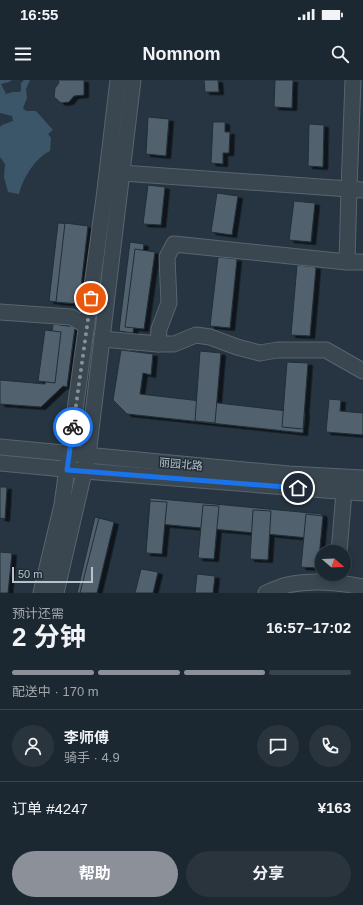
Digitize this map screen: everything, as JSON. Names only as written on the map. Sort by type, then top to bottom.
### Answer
[{"type":"street","points":[[41,593],[62,505],[104,198],[118,80]]},
{"type":"street","points":[[56,593],[88,456],[133,80]]},
{"type":"street","points":[[347,262],[356,190],[353,80]]},
{"type":"street","points":[[122,174],[356,190]]},
{"type":"street","points":[[158,344],[159,329],[169,303],[167,256],[174,244],[347,262],[363,262]]},
{"type":"street","points":[[0,312],[70,317],[87,326]]},
{"type":"street","points":[[102,339],[174,344],[196,335],[210,337],[237,347],[260,353],[277,350],[326,350],[363,371]]},
{"type":"street","name":"丽园北路","points":[[0,447],[289,474],[363,478]]},
{"type":"street","name":"丽园北路","points":[[0,463],[67,470],[363,493]]},
{"type":"street","points":[[340,545],[344,492]]},
{"type":"street","points":[[266,593],[286,585],[319,581]]},
{"type":"street","points":[[342,581],[363,587]]},
{"type":"water","points":[[0,80],[12,80],[1,84],[6,94],[21,91],[21,83],[24,80],[30,80],[26,89],[27,98],[23,108],[26,111],[36,111],[53,130],[48,134],[51,138],[50,151],[39,158],[30,169],[19,194],[8,192],[4,177],[5,164],[0,157],[0,127],[13,121],[12,116],[0,113]]},
{"type":"building","points":[[58,80],[84,80],[84,95],[74,96],[69,102],[61,103],[54,97],[55,88],[59,83]]},
{"type":"building","points":[[204,80],[218,80],[219,92],[205,92]]},
{"type":"building","points":[[275,80],[293,80],[292,108],[274,107]]},
{"type":"building","points":[[148,117],[169,119],[166,156],[146,154]]},
{"type":"building","points":[[213,122],[225,122],[225,132],[230,132],[229,153],[223,153],[223,164],[211,163]]},
{"type":"building","points":[[309,124],[324,125],[323,167],[308,166]]},
{"type":"building","points":[[148,185],[165,187],[161,225],[143,224]]},
{"type":"building","points":[[217,193],[238,196],[232,235],[211,232]]},
{"type":"building","points":[[294,201],[315,203],[311,242],[289,240]]},
{"type":"building","points":[[58,223],[75,224],[66,303],[49,301]]},
{"type":"building","points":[[65,223],[88,226],[79,304],[56,302]]},
{"type":"building","points":[[130,242],[144,244],[133,333],[119,331]]},
{"type":"building","points":[[135,249],[155,252],[144,329],[125,327]]},
{"type":"building","points":[[218,257],[237,259],[230,328],[210,326]]},
{"type":"building","points":[[297,265],[316,267],[310,336],[291,335]]},
{"type":"building","points":[[53,324],[75,327],[67,387],[63,386],[41,407],[0,404],[0,380],[45,384]]},
{"type":"building","points":[[45,330],[61,332],[55,383],[38,381]]},
{"type":"building","points":[[125,349],[143,352],[138,410],[128,409],[119,400]]},
{"type":"building","points":[[121,350],[153,354],[151,375],[143,373],[140,394],[305,413],[303,433],[127,414],[113,400]]},
{"type":"building","points":[[200,351],[221,353],[215,423],[195,421]]},
{"type":"building","points":[[287,362],[308,363],[303,429],[282,427]]},
{"type":"building","points":[[329,399],[341,400],[340,411],[363,413],[363,435],[326,432]]},
{"type":"building","points":[[0,487],[7,487],[5,519],[0,518]]},
{"type":"building","points":[[150,498],[322,514],[319,539],[148,523]]},
{"type":"building","points":[[150,501],[167,502],[162,554],[146,553]]},
{"type":"building","points":[[203,505],[219,506],[214,559],[198,558]]},
{"type":"building","points":[[253,510],[271,511],[268,560],[250,559]]},
{"type":"building","points":[[306,514],[323,516],[320,545],[315,545],[315,568],[301,567]]},
{"type":"building","points":[[95,517],[111,521],[94,593],[77,593]]},
{"type":"building","points":[[99,518],[114,522],[97,593],[80,593]]},
{"type":"building","points":[[0,552],[12,553],[8,593],[0,593]]},
{"type":"building","points":[[141,569],[158,572],[153,593],[135,593]]},
{"type":"building","points":[[197,574],[215,576],[213,593],[195,593]]},
{"type":"way so far","points":[[73,427],[91,298]]},
{"type":"route","points":[[73,427],[67,470],[298,488]]}]
